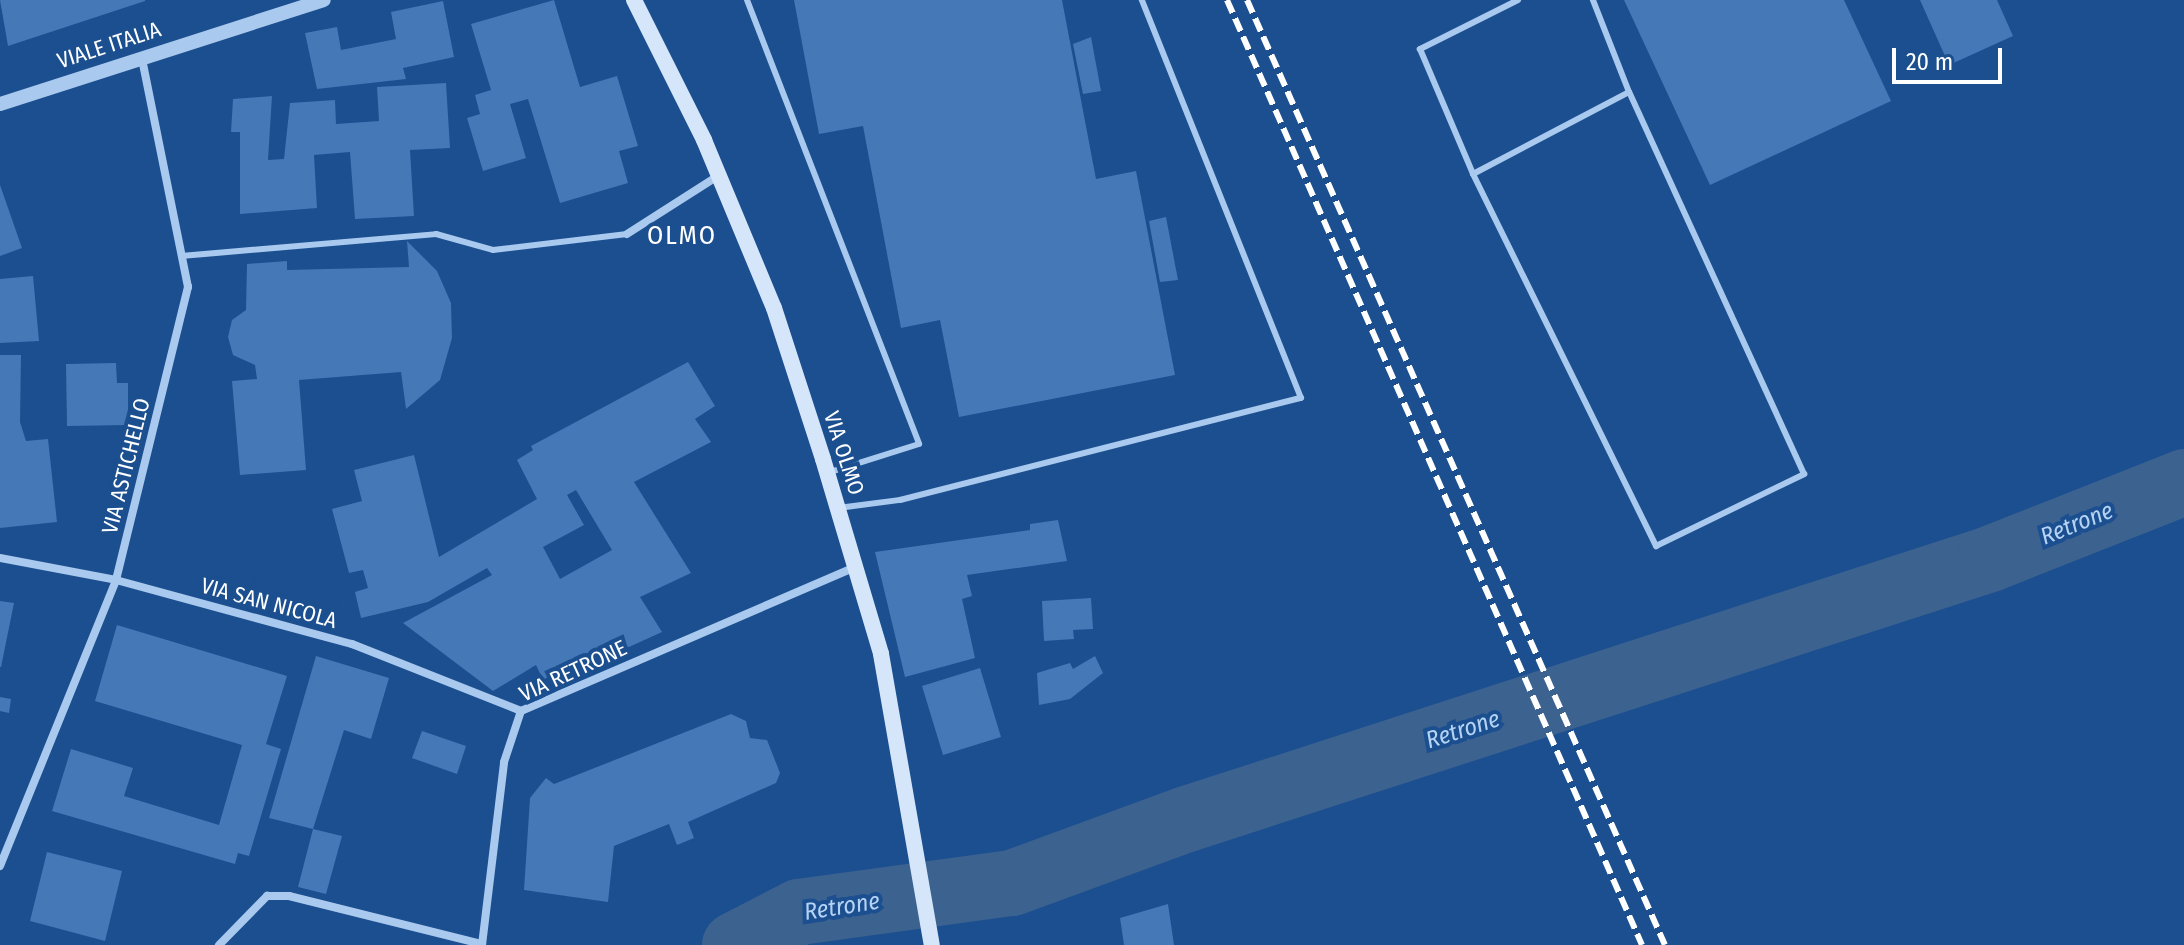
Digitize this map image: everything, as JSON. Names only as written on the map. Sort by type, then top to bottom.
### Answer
[{"type":"main road","name":"VIA OLMO","points":[[634,0],[718,176],[774,308],[827,473],[881,654],[932,944]]},
{"type":"street","name":"VIALE ITALIA","points":[[0,104],[142,59],[250,19],[324,0]]},
{"type":"street","name":"VIA ASTICHELLO","points":[[0,866],[116,580],[188,287],[142,59]]},
{"type":"street","points":[[627,234],[718,176]]},
{"type":"street","name":"VIA SAN NICOLA","points":[[0,558],[116,580],[352,644],[521,711]]},
{"type":"street","name":"VIA RETRONE","points":[[219,945],[267,896],[278,896],[482,945],[504,762],[521,711],[856,567]]},
{"type":"lane","points":[[747,0],[919,444],[827,473]]},
{"type":"lane","points":[[838,508],[900,500],[1301,398],[1142,0]]},
{"type":"lane","points":[[1518,0],[1420,49],[1473,174],[1656,546],[1804,474],[1629,92],[1593,0]]},
{"type":"lane","points":[[1473,174],[1629,92]]},
{"type":"lane","points":[[181,256],[436,234],[493,250],[627,234]]},
{"type":"building","points":[[0,0],[145,0],[145,1],[8,46]]},
{"type":"building","points":[[554,0],[580,87],[617,76],[638,146],[619,151],[628,183],[560,203],[528,99],[510,104],[526,158],[483,171],[467,118],[480,114],[475,95],[491,90],[471,24]]},
{"type":"building","points":[[794,0],[1062,0],[1096,179],[1136,171],[1175,375],[959,417],[940,320],[901,328],[863,126],[819,134]]},
{"type":"building","points":[[1624,0],[1844,0],[1891,101],[1710,185]]},
{"type":"building","points":[[1920,0],[1997,0],[2013,36],[1949,65]]},
{"type":"building","points":[[443,1],[454,57],[403,68],[406,79],[317,89],[305,33],[337,27],[341,50],[396,39],[391,12]]},
{"type":"building","points":[[1091,37],[1101,91],[1083,94],[1073,44]]},
{"type":"building","points":[[446,83],[450,148],[410,150],[414,216],[355,219],[350,152],[314,155],[317,208],[240,214],[240,132],[231,132],[233,99],[272,96],[268,160],[284,159],[290,103],[335,100],[336,124],[379,121],[377,87]]},
{"type":"building","points":[[0,185],[22,248],[0,256]]},
{"type":"building","points":[[1166,217],[1178,280],[1160,282],[1149,221]]},
{"type":"building","points":[[407,241],[437,271],[451,303],[452,338],[440,380],[406,409],[401,372],[299,380],[306,470],[240,475],[232,381],[257,379],[255,365],[233,355],[228,337],[232,320],[246,310],[247,264],[287,261],[287,270],[409,267]]},
{"type":"building","points":[[33,276],[39,341],[0,343],[0,279]]},
{"type":"building","points":[[0,355],[21,355],[20,422],[26,441],[48,439],[57,522],[0,528]]},
{"type":"building","points":[[688,362],[715,406],[695,419],[711,442],[634,482],[691,573],[640,597],[662,632],[596,662],[591,651],[543,680],[536,665],[493,691],[403,623],[492,575],[487,568],[428,602],[361,618],[355,592],[368,588],[363,570],[349,573],[332,509],[362,501],[354,470],[414,455],[439,557],[537,499],[517,460],[533,450],[531,446]],"holes":[[[576,490],[612,550],[560,579],[543,547],[584,525],[567,495]]]},
{"type":"building","points":[[116,363],[117,383],[128,383],[128,425],[67,426],[66,364]]},
{"type":"building","points":[[1058,520],[1067,561],[967,575],[972,596],[962,599],[975,658],[905,677],[875,552],[1030,530],[1030,524]]},
{"type":"building","points":[[1091,598],[1093,629],[1073,630],[1074,639],[1044,641],[1042,601]]},
{"type":"building","points":[[0,601],[14,603],[1,667],[0,667]]},
{"type":"building","points":[[117,625],[287,676],[266,744],[281,749],[249,856],[238,853],[235,864],[52,811],[71,749],[133,768],[124,796],[219,825],[242,745],[95,701]]},
{"type":"building","points":[[316,656],[389,678],[371,739],[344,730],[313,829],[269,818]]},
{"type":"building","points":[[1095,656],[1103,673],[1070,699],[1039,705],[1037,673],[1070,663],[1073,669]]},
{"type":"building","points":[[980,668],[1001,737],[943,755],[922,686]]},
{"type":"building","points":[[0,697],[11,699],[9,713],[0,711]]},
{"type":"building","points":[[731,714],[746,721],[750,738],[767,740],[780,773],[776,783],[688,822],[694,838],[677,845],[669,824],[614,846],[608,902],[524,890],[530,798],[546,778],[554,784]]},
{"type":"building","points":[[422,731],[466,746],[457,774],[412,758]]},
{"type":"building","points":[[313,829],[342,836],[326,894],[298,887]]},
{"type":"building","points":[[47,852],[122,871],[105,941],[30,921]]},
{"type":"building","points":[[1168,904],[1174,945],[1124,945],[1120,918]]},
{"type":"waterway","name":"Retrone","points":[[735,945],[799,912],[1012,883],[1187,819],[1990,559],[2184,482]]},
{"type":"railway","points":[[1227,0],[1642,945]]},
{"type":"railway","points":[[1247,0],[1665,945]]},
{"type":"district","name":"OLMO","points":[[682,236]]}]
